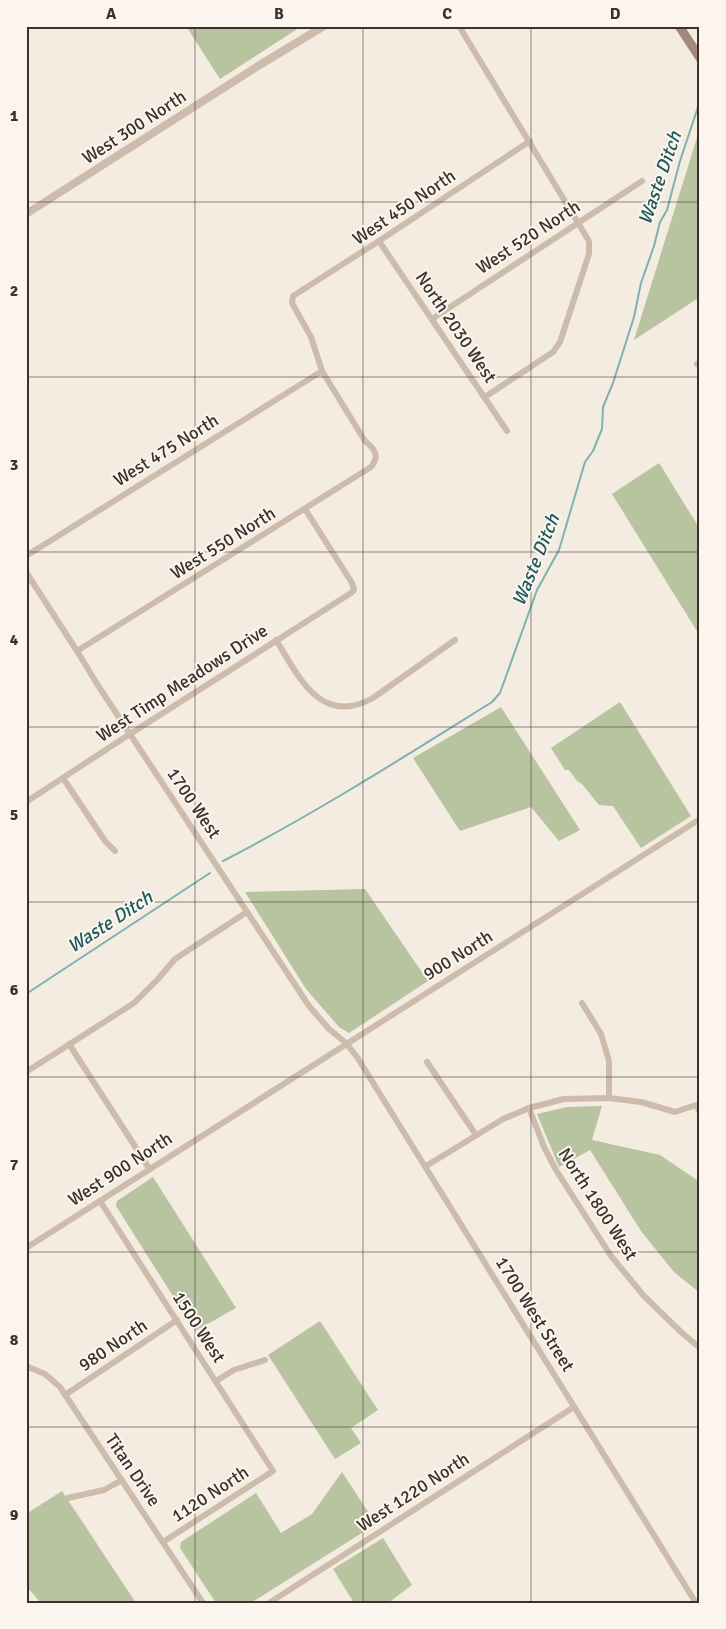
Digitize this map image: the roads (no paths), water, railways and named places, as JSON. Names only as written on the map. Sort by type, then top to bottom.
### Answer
[{"type":"main road","points":[[679,26],[700,58]]},
{"type":"street","name":"West 300 North","points":[[26,214],[324,26]]},
{"type":"street","points":[[459,26],[589,241],[589,254],[560,342],[554,352],[485,397]]},
{"type":"street","name":"West 450 North","points":[[322,371],[311,337],[292,303],[293,296],[530,141]]},
{"type":"street","name":"West 520 North","points":[[432,319],[642,181]]},
{"type":"street","name":"North 2030 West","points":[[379,241],[507,431]]},
{"type":"street","name":"West 550 North","points":[[77,651],[371,467],[375,462],[377,454],[366,441],[322,371]]},
{"type":"street","name":"West 475 North","points":[[26,556],[322,371]]},
{"type":"street","name":"West Timp Meadows Drive","points":[[26,802],[352,593],[354,590],[304,509]]},
{"type":"street","name":"1700 West","points":[[26,572],[99,688],[310,1006],[329,1029],[346,1043]]},
{"type":"street","points":[[276,640],[308,689],[320,700],[338,706],[354,706],[373,698],[455,640]]},
{"type":"street","points":[[63,778],[105,841],[115,851]]},
{"type":"street","name":"900 North","points":[[231,1116],[700,819]]},
{"type":"street","points":[[26,1072],[134,1003],[158,979],[174,959],[247,912]]},
{"type":"street","points":[[582,1003],[600,1034],[609,1061],[609,1098]]},
{"type":"street","name":"1700 West Street","points":[[346,1043],[357,1057],[426,1166],[696,1603]]},
{"type":"street","points":[[69,1044],[149,1168]]},
{"type":"street","points":[[427,1062],[476,1135]]},
{"type":"street","points":[[426,1166],[503,1119],[529,1108],[564,1099],[609,1098],[641,1102],[675,1112],[696,1105],[700,1112]]},
{"type":"street","name":"North 1800 West","points":[[529,1108],[544,1147],[556,1170],[610,1256],[644,1296],[700,1348]]},
{"type":"street","name":"West 900 North","points":[[26,1248],[231,1116]]},
{"type":"street","name":"1500 West","points":[[100,1201],[273,1471]]},
{"type":"street","name":"980 North","points":[[65,1395],[177,1320]]},
{"type":"street","points":[[216,1381],[234,1370],[265,1360]]},
{"type":"street","name":"Titan Drive","points":[[26,1366],[49,1377],[65,1395],[203,1603]]},
{"type":"street","name":"West 1220 North","points":[[269,1603],[574,1407]]},
{"type":"street","name":"1120 North","points":[[163,1542],[273,1471]]},
{"type":"street","points":[[68,1498],[104,1490],[122,1480]]},
{"type":"waterway","name":"Waste Ditch","points":[[223,861],[292,824],[359,784],[492,702],[500,693],[537,590],[559,550],[585,462],[593,451],[602,429],[603,407],[613,383],[634,317],[641,283],[660,222],[667,210],[680,161],[700,101]]},
{"type":"waterway","name":"Waste Ditch","points":[[26,994],[210,873]]}]
